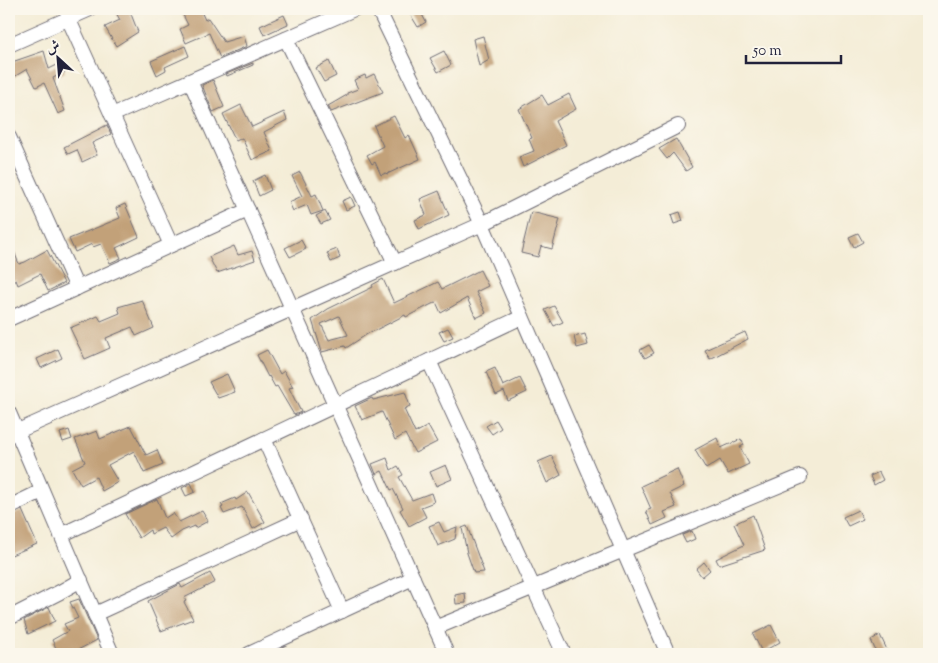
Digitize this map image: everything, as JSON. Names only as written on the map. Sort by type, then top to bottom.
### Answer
[{"type":"street","points":[[9,45],[90,9]]},
{"type":"street","points":[[112,116],[354,9]]},
{"type":"street","points":[[378,9],[482,224],[668,654]]},
{"type":"street","points":[[68,18],[171,245]]},
{"type":"street","points":[[286,38],[394,263]]},
{"type":"street","points":[[190,81],[447,654]]},
{"type":"street","points":[[13,433],[482,224],[678,126]]},
{"type":"street","points":[[9,137],[77,288]]},
{"type":"street","points":[[9,319],[248,210]]},
{"type":"street","points":[[61,536],[522,317]]},
{"type":"street","points":[[429,361],[564,654]]},
{"type":"street","points":[[9,413],[13,433],[42,491],[112,654]]},
{"type":"street","points":[[264,439],[342,611]]},
{"type":"street","points":[[435,628],[800,477]]},
{"type":"street","points":[[9,507],[42,491]]},
{"type":"street","points":[[95,614],[300,519]]},
{"type":"street","points":[[248,654],[413,578]]},
{"type":"street","points":[[9,618],[81,580]]},
{"type":"building","points":[[114,9],[129,9],[138,32],[116,46],[105,27],[120,20]]},
{"type":"building","points":[[180,9],[200,9],[205,20],[208,18],[224,42],[244,36],[247,46],[220,58],[209,33],[186,43],[180,29],[188,25]]},
{"type":"building","points":[[407,9],[419,9],[426,22],[418,27]]},
{"type":"building","points":[[284,15],[288,24],[264,35],[260,26]]},
{"type":"building","points":[[483,36],[489,60],[479,66],[473,39]]},
{"type":"building","points":[[185,46],[189,56],[165,67],[166,70],[157,75],[151,61]]},
{"type":"building","points":[[44,51],[49,69],[61,63],[65,72],[53,78],[65,111],[58,114],[44,83],[36,87],[27,69],[9,80],[9,63]]},
{"type":"building","points":[[444,51],[451,65],[438,72],[430,58]]},
{"type":"building","points":[[329,61],[336,76],[324,82],[316,68]]},
{"type":"building","points":[[253,63],[253,65],[227,76],[226,74]]},
{"type":"building","points":[[374,74],[383,92],[331,112],[328,106],[347,95],[347,93],[358,89],[354,80],[365,75],[366,78]]},
{"type":"building","points":[[213,80],[224,107],[213,112],[202,85]]},
{"type":"building","points":[[569,94],[576,109],[555,121],[566,145],[523,167],[519,157],[534,151],[529,139],[532,138],[519,109],[542,95],[548,105]]},
{"type":"building","points":[[241,105],[252,127],[284,112],[287,120],[264,132],[272,151],[252,160],[242,138],[236,141],[223,114]]},
{"type":"building","points":[[394,116],[405,138],[409,135],[420,159],[381,175],[375,162],[372,164],[367,155],[383,146],[374,126]]},
{"type":"building","points":[[107,125],[111,134],[92,143],[97,155],[82,162],[77,150],[68,154],[64,147]]},
{"type":"building","points":[[676,139],[692,167],[686,171],[673,153],[667,159],[659,149]]},
{"type":"building","points":[[300,172],[312,196],[316,194],[323,211],[311,215],[307,205],[293,211],[289,202],[302,196],[292,176]]},
{"type":"building","points":[[265,175],[271,190],[259,196],[253,181]]},
{"type":"building","points":[[439,191],[449,215],[419,229],[415,220],[426,215],[420,199]]},
{"type":"building","points":[[351,197],[355,206],[346,210],[342,201]]},
{"type":"building","points":[[125,204],[139,237],[116,248],[121,258],[110,263],[101,244],[93,247],[92,244],[75,252],[69,239],[120,218],[116,208]]},
{"type":"building","points":[[325,211],[330,220],[321,224],[316,216]]},
{"type":"building","points":[[531,212],[560,219],[552,249],[541,246],[538,257],[521,253]]},
{"type":"building","points":[[680,212],[683,221],[674,224],[671,215]]},
{"type":"building","points":[[858,233],[863,242],[854,247],[849,237]]},
{"type":"building","points":[[9,239],[19,264],[47,250],[64,283],[48,291],[40,274],[18,285],[16,280],[9,284]]},
{"type":"building","points":[[301,240],[306,249],[290,257],[285,248]]},
{"type":"building","points":[[234,246],[238,255],[252,251],[255,260],[217,273],[209,257]]},
{"type":"building","points":[[337,249],[340,258],[331,262],[327,253]]},
{"type":"building","points":[[480,270],[488,286],[476,292],[486,313],[476,318],[467,298],[441,313],[436,302],[372,331],[346,348],[345,346],[322,352],[312,320],[328,309],[373,287],[372,285],[383,279],[394,303],[438,282],[442,289]],"holes":[[[339,316],[348,335],[329,340],[321,324]]]},
{"type":"building","points":[[142,300],[154,328],[136,336],[132,327],[106,338],[110,348],[85,359],[70,328],[98,316],[101,321],[120,313],[118,307]]},
{"type":"building","points":[[554,306],[563,322],[554,326],[545,310]]},
{"type":"building","points":[[448,328],[453,337],[444,341],[439,332]]},
{"type":"building","points":[[745,332],[748,339],[710,359],[705,350]]},
{"type":"building","points":[[585,334],[588,345],[577,348],[574,337]]},
{"type":"building","points":[[649,345],[654,353],[645,358],[640,350]]},
{"type":"building","points":[[58,349],[62,358],[41,368],[37,359]]},
{"type":"building","points":[[267,350],[280,374],[284,371],[293,387],[289,388],[301,412],[294,415],[277,386],[275,387],[268,377],[257,355]]},
{"type":"building","points":[[495,368],[503,386],[520,378],[527,392],[508,401],[504,391],[496,395],[486,372]]},
{"type":"building","points":[[227,374],[235,392],[218,398],[209,382]]},
{"type":"building","points":[[405,392],[410,406],[404,409],[415,433],[428,426],[437,442],[415,453],[405,434],[395,440],[382,412],[362,420],[355,406],[372,398],[373,400]]},
{"type":"building","points":[[496,420],[501,428],[492,434],[486,426]]},
{"type":"building","points":[[131,426],[146,455],[157,450],[163,465],[144,473],[134,451],[108,465],[118,482],[102,491],[96,477],[81,485],[72,469],[85,462],[75,439],[97,431],[100,439]]},
{"type":"building","points":[[69,430],[72,439],[63,442],[60,433]]},
{"type":"building","points":[[717,438],[721,448],[741,439],[744,445],[740,447],[749,464],[728,474],[720,460],[706,469],[695,450]]},
{"type":"building","points":[[552,456],[561,475],[547,483],[538,462]]},
{"type":"building","points":[[387,458],[391,470],[398,466],[403,475],[399,477],[412,500],[431,493],[434,502],[421,507],[426,517],[409,526],[400,510],[403,508],[393,489],[391,490],[382,471],[376,474],[372,464]]},
{"type":"building","points":[[446,465],[452,479],[436,486],[430,472]]},
{"type":"building","points":[[677,469],[684,486],[670,493],[676,507],[664,512],[667,518],[652,525],[646,511],[651,509],[641,486]]},
{"type":"building","points":[[879,472],[883,480],[874,485],[870,476]]},
{"type":"building","points":[[191,483],[195,492],[186,496],[182,488]]},
{"type":"building","points":[[248,492],[265,522],[253,529],[242,507],[224,514],[221,508],[223,507],[221,504],[235,498],[236,500]]},
{"type":"building","points":[[157,499],[165,518],[173,513],[179,522],[202,511],[208,521],[195,528],[194,526],[182,531],[171,539],[163,528],[151,534],[150,530],[139,538],[125,514]]},
{"type":"building","points":[[22,510],[37,544],[9,556],[9,516]]},
{"type":"building","points":[[858,510],[863,519],[848,526],[843,517]]},
{"type":"building","points":[[753,515],[765,550],[719,565],[716,559],[744,545],[734,524]]},
{"type":"building","points":[[439,522],[444,532],[457,527],[455,539],[438,546],[429,526]]},
{"type":"building","points":[[467,526],[484,572],[474,573],[467,553],[462,528]]},
{"type":"building","points":[[692,531],[695,539],[686,543],[682,535]]},
{"type":"building","points":[[704,562],[710,570],[702,577],[696,569]]},
{"type":"building","points":[[210,573],[215,582],[184,598],[186,601],[184,602],[193,619],[161,631],[148,601],[180,584],[182,588]]},
{"type":"building","points":[[465,593],[466,603],[456,604],[455,595]]},
{"type":"building","points":[[79,599],[97,640],[70,654],[59,654],[52,640],[68,631],[64,624],[78,618],[70,602]]},
{"type":"building","points":[[49,607],[55,621],[28,634],[24,620]]},
{"type":"building","points":[[771,625],[780,642],[762,652],[753,634]]},
{"type":"building","points":[[880,635],[889,654],[877,654],[871,640]]}]
